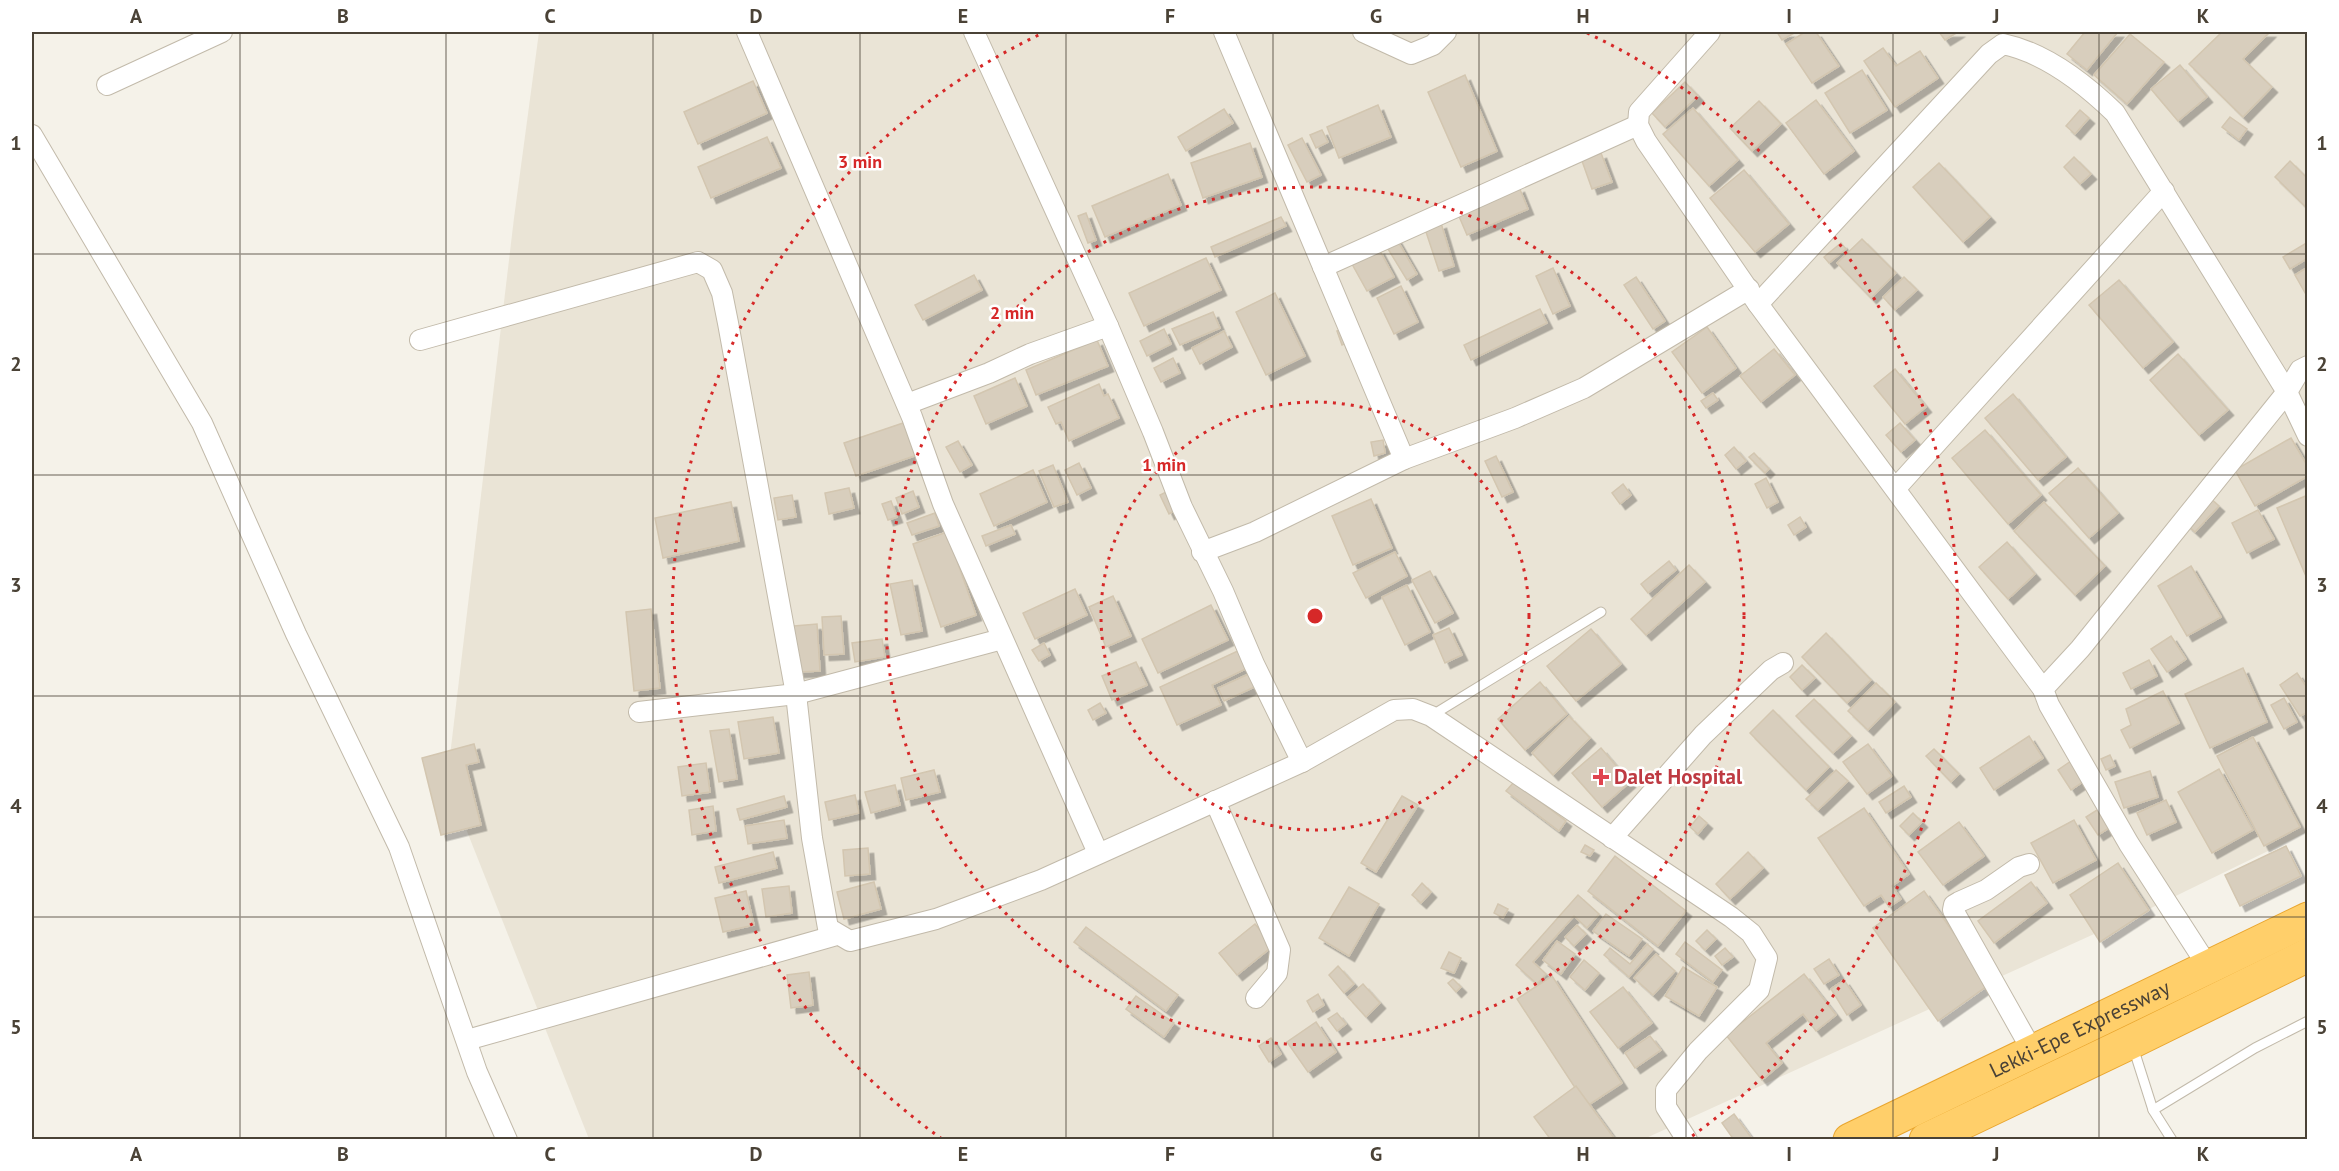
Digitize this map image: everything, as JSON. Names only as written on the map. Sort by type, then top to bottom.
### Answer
[{"type":"highway","name":"Lekki-Epe Expressway","points":[[1850,1140],[2209,968],[2307,918]]},
{"type":"highway","points":[[2240,952],[2254,981]]},
{"type":"highway","name":"Lekki-Epe Expressway","points":[[1926,1140],[2307,955]]},
{"type":"street","points":[[106,85],[222,32]]},
{"type":"street","points":[[747,32],[907,404],[944,504],[1098,853]]},
{"type":"street","points":[[974,32],[1108,326],[1202,552],[1223,591],[1254,664],[1302,762]]},
{"type":"street","points":[[1224,32],[1404,459]]},
{"type":"street","points":[[1364,32],[1411,54],[1433,45],[1446,32]]},
{"type":"street","points":[[1710,32],[1639,112],[1638,125],[1646,141],[1754,297],[2043,689],[2049,705],[2129,844],[2209,968]]},
{"type":"street","points":[[1202,552],[1255,532],[1404,459],[1515,418],[1584,388],[1754,297],[1989,54],[2003,44],[2023,48],[2083,83],[2115,113],[2287,392],[2307,436]]},
{"type":"street","points":[[1323,267],[1638,125]]},
{"type":"street","points":[[32,135],[201,423],[296,633],[399,847],[477,1072],[507,1140]]},
{"type":"street","points":[[1896,488],[2164,191]]},
{"type":"street","points":[[420,340],[688,264],[698,262],[712,270],[722,293],[728,323],[796,694],[812,838],[828,928],[837,935],[850,941],[936,919],[1041,880],[1302,762],[1394,710],[1413,710],[1431,716],[1731,918],[1751,933],[1767,958],[1759,990],[1698,1051],[1666,1090],[1666,1107],[1687,1140]]},
{"type":"street","points":[[907,404],[989,373],[1030,354],[1108,326]]},
{"type":"street","points":[[2043,689],[2080,649],[2287,392],[2300,370],[2307,366]]},
{"type":"street","points":[[639,712],[796,694],[1002,639]]},
{"type":"street","points":[[1612,838],[1703,735],[1771,670],[1783,663]]},
{"type":"street","points":[[1215,801],[1280,950],[1277,973],[1256,999]]},
{"type":"street","points":[[2029,864],[2019,867],[1986,890],[1954,905],[1953,910],[2033,1052]]},
{"type":"street","points":[[467,1040],[837,935]]},
{"type":"lane","points":[[1431,716],[1600,612]]},
{"type":"lane","points":[[2153,1110],[2255,1048],[2307,1021]]},
{"type":"lane","points":[[2131,1042],[2153,1110],[2172,1140]]},
{"type":"shaded area","points":[[539,32],[2307,32],[2307,832],[2147,910],[1644,1139],[589,1139],[447,781],[514,218]]},
{"type":"building","points":[[1777,32],[1796,32],[1782,40]]},
{"type":"building","points":[[1805,32],[1816,32],[1839,66],[1812,83],[1786,44]]},
{"type":"building","points":[[1939,32],[1958,32],[1945,40]]},
{"type":"building","points":[[2085,32],[2118,32],[2087,70],[2067,54]]},
{"type":"building","points":[[2222,32],[2270,32],[2243,59],[2272,87],[2243,117],[2189,64]]},
{"type":"building","points":[[2130,34],[2164,62],[2127,104],[2094,75]]},
{"type":"building","points":[[1883,48],[1896,66],[1920,51],[1938,78],[1895,107],[1864,61]]},
{"type":"building","points":[[2180,65],[2207,97],[2178,121],[2151,89]]},
{"type":"building","points":[[1862,70],[1887,110],[1850,133],[1825,93]]},
{"type":"building","points":[[1465,75],[1497,151],[1461,167],[1428,92]]},
{"type":"building","points":[[753,81],[767,113],[698,144],[684,112]]},
{"type":"building","points":[[1685,82],[1698,96],[1665,127],[1652,113]]},
{"type":"building","points":[[1816,100],[1854,151],[1824,174],[1786,123]]},
{"type":"building","points":[[1759,101],[1781,124],[1752,151],[1730,128]]},
{"type":"building","points":[[1378,105],[1391,137],[1339,158],[1327,127]]},
{"type":"building","points":[[1693,108],[1738,160],[1709,186],[1663,134]]},
{"type":"building","points":[[1224,109],[1233,123],[1186,151],[1178,137]]},
{"type":"building","points":[[2080,110],[2089,118],[2075,134],[2066,126]]},
{"type":"building","points":[[2230,117],[2247,129],[2239,140],[2222,127]]},
{"type":"building","points":[[1322,130],[1328,142],[1316,148],[1310,135]]},
{"type":"building","points":[[767,137],[781,168],[711,198],[698,167]]},
{"type":"building","points":[[1302,138],[1321,175],[1307,182],[1288,145]]},
{"type":"building","points":[[1250,143],[1262,177],[1203,198],[1191,163]]},
{"type":"building","points":[[1601,153],[1612,182],[1592,189],[1582,161]]},
{"type":"building","points":[[2074,157],[2091,174],[2080,184],[2064,167]]},
{"type":"building","points":[[2290,161],[2308,179],[2308,209],[2275,177]]},
{"type":"building","points":[[1939,163],[1990,217],[1963,242],[1913,187]]},
{"type":"building","points":[[1744,170],[1789,224],[1755,252],[1710,198]]},
{"type":"building","points":[[1168,174],[1181,205],[1105,237],[1092,206]]},
{"type":"building","points":[[1519,187],[1528,209],[1467,235],[1458,214]]},
{"type":"building","points":[[1086,213],[1096,240],[1088,243],[1078,216]]},
{"type":"building","points":[[1281,217],[1286,226],[1215,257],[1211,247]]},
{"type":"building","points":[[1441,223],[1454,266],[1439,271],[1425,229]]},
{"type":"building","points":[[1396,238],[1417,274],[1407,280],[1385,244]]},
{"type":"building","points":[[1862,239],[1896,273],[1871,298],[1837,263]]},
{"type":"building","points":[[2308,242],[2308,258],[2290,269],[2283,257]]},
{"type":"building","points":[[1841,243],[1846,249],[1829,263],[1824,257]]},
{"type":"building","points":[[1379,249],[1394,277],[1367,291],[1352,264]]},
{"type":"building","points":[[1206,258],[1221,290],[1144,326],[1129,293]]},
{"type":"building","points":[[2308,267],[2308,298],[2295,275]]},
{"type":"building","points":[[1553,268],[1570,306],[1553,314],[1536,276]]},
{"type":"building","points":[[974,275],[982,290],[923,320],[915,305]]},
{"type":"building","points":[[1636,277],[1665,321],[1653,329],[1624,285]]},
{"type":"building","points":[[1904,277],[1917,290],[1895,310],[1883,297]]},
{"type":"building","points":[[2119,280],[2173,342],[2143,368],[2089,305]]},
{"type":"building","points":[[1401,286],[1418,322],[1394,334],[1377,298]]},
{"type":"building","points":[[1275,293],[1305,356],[1266,375],[1236,312]]},
{"type":"building","points":[[1540,309],[1547,323],[1471,360],[1464,345]]},
{"type":"building","points":[[1213,312],[1220,328],[1180,345],[1172,329]]},
{"type":"building","points":[[1707,327],[1736,368],[1702,393],[1672,352]]},
{"type":"building","points":[[1164,329],[1171,344],[1147,356],[1140,341]]},
{"type":"building","points":[[1345,329],[1349,342],[1342,345],[1337,331]]},
{"type":"building","points":[[1224,331],[1232,347],[1200,364],[1192,348]]},
{"type":"building","points":[[1097,340],[1108,366],[1036,395],[1026,370]]},
{"type":"building","points":[[1774,349],[1795,375],[1761,402],[1740,376]]},
{"type":"building","points":[[2178,354],[2228,410],[2199,435],[2150,380]]},
{"type":"building","points":[[1173,358],[1180,373],[1161,382],[1154,368]]},
{"type":"building","points":[[1895,369],[1926,407],[1905,424],[1874,386]]},
{"type":"building","points":[[1015,378],[1027,406],[986,424],[974,396]]},
{"type":"building","points":[[1099,384],[1104,396],[1108,394],[1119,418],[1069,441],[1061,422],[1056,424],[1048,407]]},
{"type":"building","points":[[1713,393],[1718,400],[1706,408],[1701,401]]},
{"type":"building","points":[[2013,394],[2066,457],[2038,480],[1985,418]]},
{"type":"building","points":[[906,422],[917,455],[856,476],[844,443]]},
{"type":"building","points":[[1900,423],[1915,440],[1901,452],[1886,435]]},
{"type":"building","points":[[1985,430],[2041,495],[2008,524],[1952,458]]},
{"type":"building","points":[[2291,438],[2308,467],[2308,476],[2255,506],[2235,470]]},
{"type":"building","points":[[1383,440],[1385,453],[1374,456],[1371,442]]},
{"type":"building","points":[[958,441],[972,465],[960,472],[946,447]]},
{"type":"building","points":[[1734,447],[1746,461],[1736,469],[1725,455]]},
{"type":"building","points":[[1754,453],[1769,469],[1765,473],[1749,457]]},
{"type":"building","points":[[1496,456],[1513,492],[1502,497],[1485,461]]},
{"type":"building","points":[[1079,463],[1091,488],[1077,495],[1065,470]]},
{"type":"building","points":[[1053,465],[1068,502],[1054,507],[1039,471]]},
{"type":"building","points":[[2078,468],[2118,513],[2089,538],[2049,493]]},
{"type":"building","points":[[1033,470],[1047,502],[994,526],[980,494]]},
{"type":"building","points":[[1766,478],[1778,502],[1767,508],[1755,484]]},
{"type":"building","points":[[1623,484],[1631,495],[1620,504],[1612,493]]},
{"type":"building","points":[[849,488],[854,508],[829,514],[825,493]]},
{"type":"building","points":[[1170,490],[1179,508],[1169,514],[1160,495]]},
{"type":"building","points":[[913,491],[919,507],[902,514],[896,498]]},
{"type":"building","points":[[792,495],[796,517],[778,520],[774,498]]},
{"type":"building","points":[[2308,495],[2308,581],[2277,508]]},
{"type":"building","points":[[2209,497],[2219,506],[2195,532],[2185,523]]},
{"type":"building","points":[[1371,499],[1392,548],[1353,565],[1332,516]]},
{"type":"building","points":[[891,501],[897,517],[888,520],[882,504]]},
{"type":"building","points":[[731,502],[739,541],[663,558],[655,518]]},
{"type":"building","points":[[2044,502],[2105,566],[2075,595],[2014,531]]},
{"type":"building","points":[[2258,510],[2274,539],[2247,553],[2232,523]]},
{"type":"building","points":[[935,513],[939,526],[912,535],[907,523]]},
{"type":"building","points":[[1800,517],[1806,527],[1794,535],[1788,525]]},
{"type":"building","points":[[1011,525],[1015,534],[986,546],[982,536]]},
{"type":"building","points":[[947,532],[976,615],[941,627],[913,544]]},
{"type":"building","points":[[2007,542],[2035,574],[2008,599],[1979,567]]},
{"type":"building","points":[[1395,552],[1407,576],[1366,598],[1353,573]]},
{"type":"building","points":[[1669,561],[1676,570],[1648,593],[1641,584]]},
{"type":"building","points":[[1689,565],[1705,582],[1646,635],[1631,619]]},
{"type":"building","points":[[2191,566],[2221,617],[2187,636],[2158,586]]},
{"type":"building","points":[[1430,571],[1453,613],[1435,623],[1412,580]]},
{"type":"building","points":[[912,580],[922,631],[901,635],[890,584]]},
{"type":"building","points":[[1407,585],[1430,632],[1405,645],[1382,597]]},
{"type":"building","points":[[1075,589],[1087,615],[1035,639],[1023,613]]},
{"type":"building","points":[[1113,596],[1131,636],[1106,647],[1089,607]]},
{"type":"building","points":[[1211,605],[1228,640],[1158,673],[1142,639]]},
{"type":"building","points":[[651,609],[660,688],[634,691],[626,612]]},
{"type":"building","points":[[841,616],[844,654],[824,655],[822,617]]},
{"type":"building","points":[[817,624],[820,671],[798,672],[794,626]]},
{"type":"building","points":[[1449,628],[1462,655],[1445,663],[1433,635]]},
{"type":"building","points":[[1591,629],[1621,664],[1576,701],[1547,666]]},
{"type":"building","points":[[1826,633],[1871,680],[1847,703],[1802,657]]},
{"type":"building","points":[[2171,636],[2186,659],[2167,672],[2151,649]]},
{"type":"building","points":[[882,639],[885,657],[855,662],[852,643]]},
{"type":"building","points":[[1044,643],[1050,655],[1039,661],[1032,650]]},
{"type":"building","points":[[1242,649],[1250,667],[1212,685],[1221,705],[1177,725],[1160,687]]},
{"type":"building","points":[[2149,660],[2157,676],[2131,689],[2123,673]]},
{"type":"building","points":[[1136,662],[1147,685],[1112,700],[1102,676]]},
{"type":"building","points":[[1802,665],[1815,678],[1802,690],[1790,677]]},
{"type":"building","points":[[2243,668],[2267,722],[2210,748],[2185,694]]},
{"type":"building","points":[[1253,672],[1259,685],[1224,701],[1218,688]]},
{"type":"building","points":[[2297,673],[2308,689],[2308,712],[2300,716],[2280,685]]},
{"type":"building","points":[[1540,682],[1567,714],[1525,750],[1498,719]]},
{"type":"building","points":[[1876,683],[1895,702],[1868,730],[1848,711]]},
{"type":"building","points":[[2163,691],[2179,723],[2130,748],[2121,730],[2131,725],[2126,709]]},
{"type":"building","points":[[2284,698],[2297,722],[2284,729],[2271,705]]},
{"type":"building","points":[[1814,699],[1851,736],[1833,753],[1796,716]]},
{"type":"building","points":[[1100,703],[1106,713],[1093,720],[1088,710]]},
{"type":"building","points":[[1773,710],[1829,767],[1806,790],[1750,733]]},
{"type":"building","points":[[1569,716],[1590,738],[1553,775],[1532,753]]},
{"type":"building","points":[[773,717],[779,753],[744,759],[738,722]]},
{"type":"building","points":[[729,729],[737,779],[719,782],[710,731]]},
{"type":"building","points":[[2029,736],[2043,758],[1994,790],[1980,768]]},
{"type":"building","points":[[2253,737],[2300,827],[2264,846],[2217,756]]},
{"type":"building","points":[[474,744],[479,762],[466,765],[481,825],[441,835],[422,758]]},
{"type":"building","points":[[1868,744],[1892,776],[1867,794],[1843,762]]},
{"type":"building","name":"Dalet Hospital","points":[[1601,748],[1630,782],[1602,807],[1572,773]]},
{"type":"building","points":[[1934,749],[1959,774],[1951,782],[1926,756]]},
{"type":"building","points":[[2110,755],[2115,766],[2106,770],[2101,759]]},
{"type":"building","points":[[2071,761],[2084,781],[2071,790],[2058,770]]},
{"type":"building","points":[[706,763],[710,792],[682,796],[678,767]]},
{"type":"building","points":[[2219,769],[2253,830],[2212,853],[2178,792]]},
{"type":"building","points":[[934,770],[940,792],[906,800],[901,778]]},
{"type":"building","points":[[1836,770],[1848,781],[1818,810],[1806,799]]},
{"type":"building","points":[[2150,771],[2158,797],[2124,808],[2115,782]]},
{"type":"building","points":[[1514,782],[1566,821],[1559,831],[1506,791]]},
{"type":"building","points":[[895,785],[900,805],[871,813],[865,792]]},
{"type":"building","points":[[1904,786],[1911,797],[1886,813],[1879,802]]},
{"type":"building","points":[[855,795],[859,813],[829,820],[825,802]]},
{"type":"building","points":[[784,796],[787,807],[740,820],[737,809]]},
{"type":"building","points":[[1402,796],[1418,805],[1376,872],[1361,863]]},
{"type":"building","points":[[2166,800],[2176,822],[2147,835],[2137,813]]},
{"type":"building","points":[[713,806],[716,831],[692,835],[689,810]]},
{"type":"building","points":[[1864,808],[1909,874],[1892,886],[1901,899],[1889,907],[1881,895],[1864,906],[1818,838]]},
{"type":"building","points":[[2097,810],[2109,828],[2098,835],[2086,817]]},
{"type":"building","points":[[1913,813],[1922,822],[1909,835],[1900,826]]},
{"type":"building","points":[[1699,816],[1707,823],[1698,834],[1690,827]]},
{"type":"building","points":[[784,820],[787,838],[748,844],[745,826]]},
{"type":"building","points":[[2074,820],[2096,860],[2053,883],[2031,843]]},
{"type":"building","points":[[1959,822],[1984,856],[1943,885],[1918,852]]},
{"type":"building","points":[[1585,845],[1594,850],[1590,856],[1581,852]]},
{"type":"building","points":[[2286,846],[2301,876],[2240,906],[2225,875]]},
{"type":"building","points":[[868,848],[870,874],[845,876],[843,850]]},
{"type":"building","points":[[773,852],[777,868],[719,883],[715,867]]},
{"type":"building","points":[[1748,852],[1763,868],[1730,899],[1716,884]]},
{"type":"building","points":[[1615,856],[1686,911],[1658,946],[1588,891]]},
{"type":"building","points":[[2118,863],[2149,910],[2100,942],[2070,895]]},
{"type":"building","points":[[874,882],[881,909],[844,919],[837,892]]},
{"type":"building","points":[[2031,882],[2047,903],[1994,943],[1978,921]]},
{"type":"building","points":[[1422,883],[1431,892],[1421,903],[1412,895]]},
{"type":"building","points":[[789,886],[792,913],[766,917],[762,889]]},
{"type":"building","points":[[1349,887],[1379,904],[1349,956],[1319,938]]},
{"type":"building","points":[[746,891],[754,925],[723,932],[715,898]]},
{"type":"building","points":[[1924,891],[1990,984],[1938,1021],[1873,928]]},
{"type":"building","points":[[1578,895],[1599,914],[1587,928],[1574,916],[1533,962],[1546,974],[1537,984],[1516,965]]},
{"type":"building","points":[[1498,904],[1508,909],[1503,918],[1494,913]]},
{"type":"building","points":[[1606,914],[1642,939],[1629,956],[1593,931]]},
{"type":"building","points":[[1255,924],[1273,946],[1237,975],[1219,953]]},
{"type":"building","points":[[1577,925],[1586,934],[1574,946],[1565,937]]},
{"type":"building","points":[[1086,927],[1178,995],[1166,1011],[1074,942]]},
{"type":"building","points":[[1707,930],[1716,939],[1705,950],[1696,941]]},
{"type":"building","points":[[1557,941],[1575,954],[1561,974],[1543,960]]},
{"type":"building","points":[[1685,942],[1722,970],[1713,982],[1676,954]]},
{"type":"building","points":[[1647,944],[1653,949],[1629,977],[1604,955],[1610,948],[1630,964]]},
{"type":"building","points":[[1725,948],[1733,957],[1722,965],[1715,956]]},
{"type":"building","points":[[1449,952],[1461,958],[1454,973],[1441,968]]},
{"type":"building","points":[[1656,954],[1675,971],[1653,995],[1634,978]]},
{"type":"building","points":[[1829,959],[1839,975],[1824,984],[1814,969]]},
{"type":"building","points":[[1584,960],[1599,973],[1585,990],[1570,977]]},
{"type":"building","points":[[1338,966],[1354,984],[1344,993],[1329,975]]},
{"type":"building","points":[[1683,967],[1717,987],[1699,1016],[1665,996]]},
{"type":"building","points":[[809,972],[813,1005],[791,1008],[787,975]]},
{"type":"building","points":[[1804,974],[1836,1015],[1816,1031],[1803,1014],[1766,1043],[1782,1063],[1762,1080],[1726,1035]]},
{"type":"building","points":[[1552,976],[1622,1083],[1587,1106],[1517,999]]},
{"type":"building","points":[[1453,979],[1461,987],[1456,992],[1448,983]]},
{"type":"building","points":[[1844,980],[1861,1005],[1847,1015],[1831,989]]},
{"type":"building","points":[[1363,984],[1380,1003],[1366,1017],[1348,997]]},
{"type":"building","points":[[1623,987],[1652,1023],[1618,1048],[1590,1012]]},
{"type":"building","points":[[1318,994],[1324,1005],[1313,1012],[1307,1001]]},
{"type":"building","points":[[1136,996],[1174,1023],[1164,1037],[1126,1009]]},
{"type":"building","points":[[1337,1013],[1346,1024],[1337,1031],[1328,1019]]},
{"type":"building","points":[[1316,1022],[1336,1052],[1308,1072],[1287,1042]]},
{"type":"building","points":[[1650,1036],[1661,1050],[1635,1068],[1625,1053]]},
{"type":"building","points":[[1271,1038],[1281,1054],[1269,1062],[1259,1046]]},
{"type":"building","points":[[1576,1086],[1614,1138],[1612,1140],[1551,1140],[1534,1117]]},
{"type":"building","points":[[1734,1114],[1753,1140],[1734,1140],[1722,1123]]},
{"type":"place","name":"Dalet Hospital","points":[[1601,777]]}]
